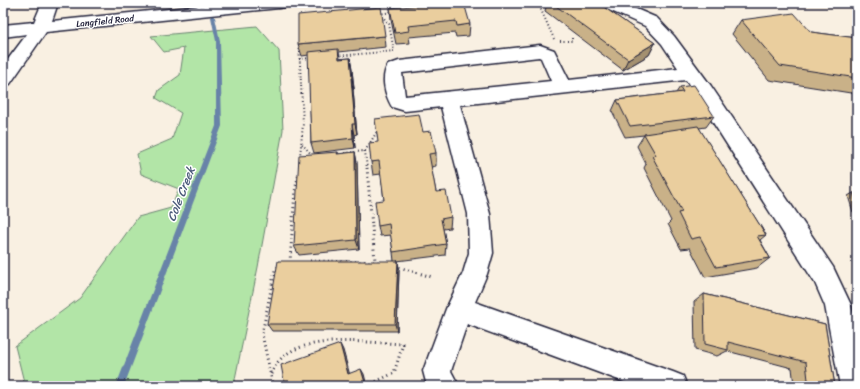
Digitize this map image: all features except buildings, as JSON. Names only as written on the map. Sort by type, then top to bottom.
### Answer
[{"type":"street","points":[[3,79],[41,27],[50,3]]},
{"type":"street","name":"Langfield Road","points":[[3,31],[279,3]]},
{"type":"street","points":[[620,5],[651,22],[668,40],[691,72],[824,275],[838,305],[854,386]]},
{"type":"street","points":[[563,87],[548,54],[540,51],[399,67],[394,69],[396,97],[399,102],[405,104],[449,100],[563,87],[691,72]]},
{"type":"street","points":[[445,386],[438,379],[436,371],[459,309],[475,274],[481,253],[479,214],[449,100]]},
{"type":"street","points":[[459,309],[631,378],[673,386]]},
{"type":"path","points":[[458,6],[488,3]]},
{"type":"path","points":[[538,3],[555,42],[572,41],[572,36]]},
{"type":"path","points":[[372,14],[397,12]]},
{"type":"path","points":[[331,56],[394,51],[389,24],[380,14]]},
{"type":"path","points":[[299,37],[303,124],[300,159]]},
{"type":"path","points":[[299,59],[315,58]]},
{"type":"path","points":[[375,261],[365,150],[379,128]]},
{"type":"path","points":[[301,144],[314,157]]},
{"type":"path","points":[[343,154],[365,150]]},
{"type":"path","points":[[290,262],[296,191],[300,167]]},
{"type":"path","points":[[306,261],[375,261],[382,263]]},
{"type":"path","points":[[273,386],[262,334],[275,270],[283,262],[294,262]]},
{"type":"path","points":[[389,265],[432,277]]},
{"type":"path","points":[[271,374],[279,360],[294,350],[320,343],[331,341],[403,344],[394,373],[373,383]]},
{"type":"green space","points":[[257,26],[279,51],[283,130],[258,267],[235,379],[236,386],[25,386],[15,346],[80,298],[138,217],[171,208],[179,189],[141,174],[137,154],[172,139],[181,113],[156,98],[159,90],[180,75],[184,48],[164,52],[151,36]]},
{"type":"waterway","name":"Cole Creek","points":[[120,386],[219,126],[218,41],[210,3]]}]
